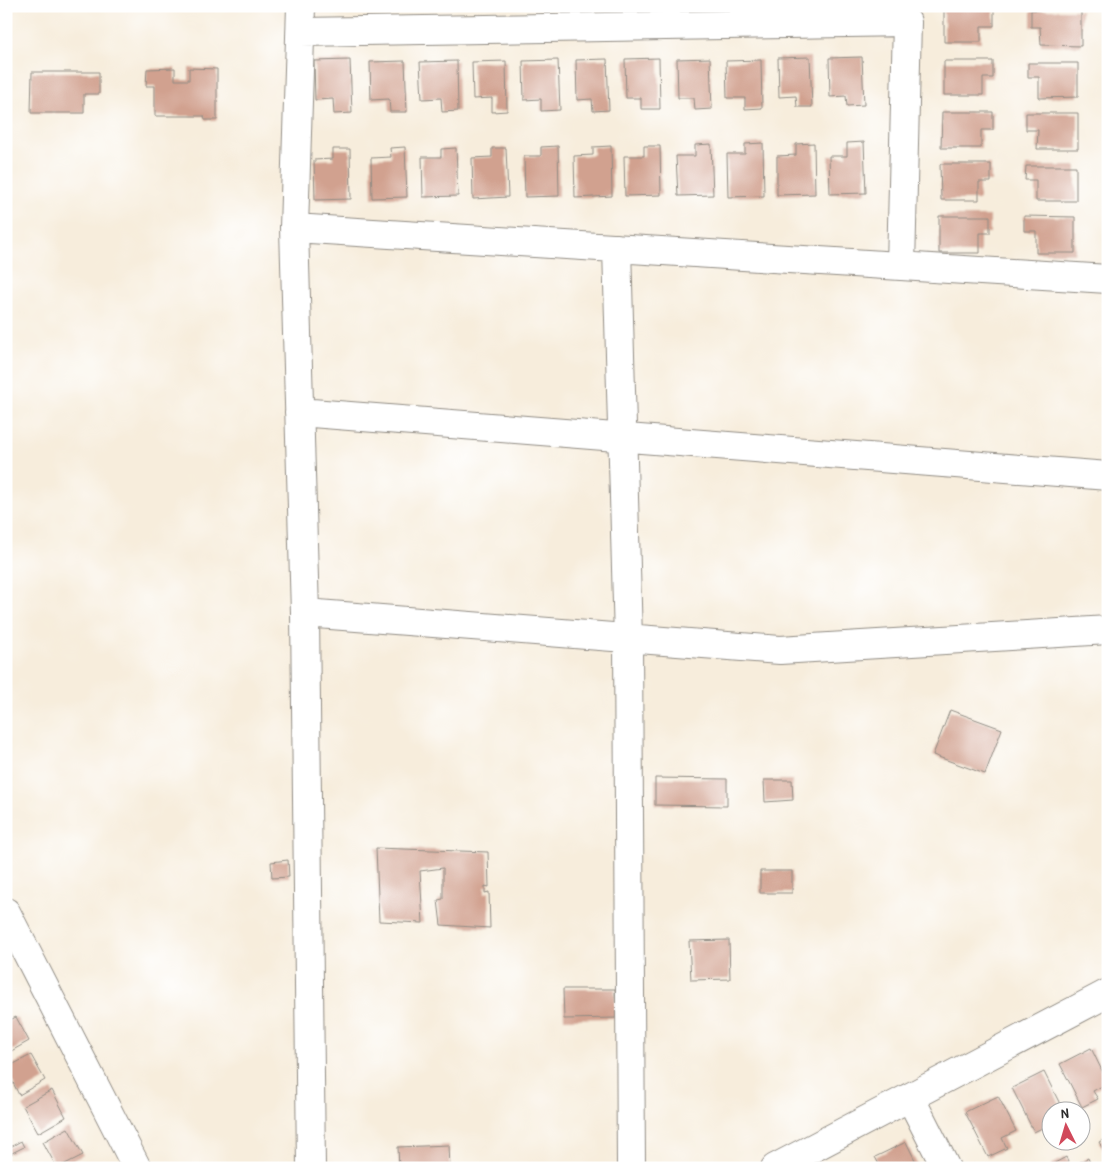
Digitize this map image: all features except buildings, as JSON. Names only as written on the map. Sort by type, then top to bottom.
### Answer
[{"type":"street","points":[[310,1168],[305,613],[294,228],[301,19],[908,14],[901,266]]},
{"type":"street","points":[[294,228],[1108,279]]},
{"type":"street","points":[[617,248],[628,639],[631,1168]]},
{"type":"street","points":[[299,412],[1108,476]]},
{"type":"street","points":[[305,613],[780,650],[1108,630]]},
{"type":"street","points":[[6,912],[138,1168]]},
{"type":"street","points":[[775,1168],[1108,993]]},
{"type":"street","points":[[910,1097],[946,1168]]}]
